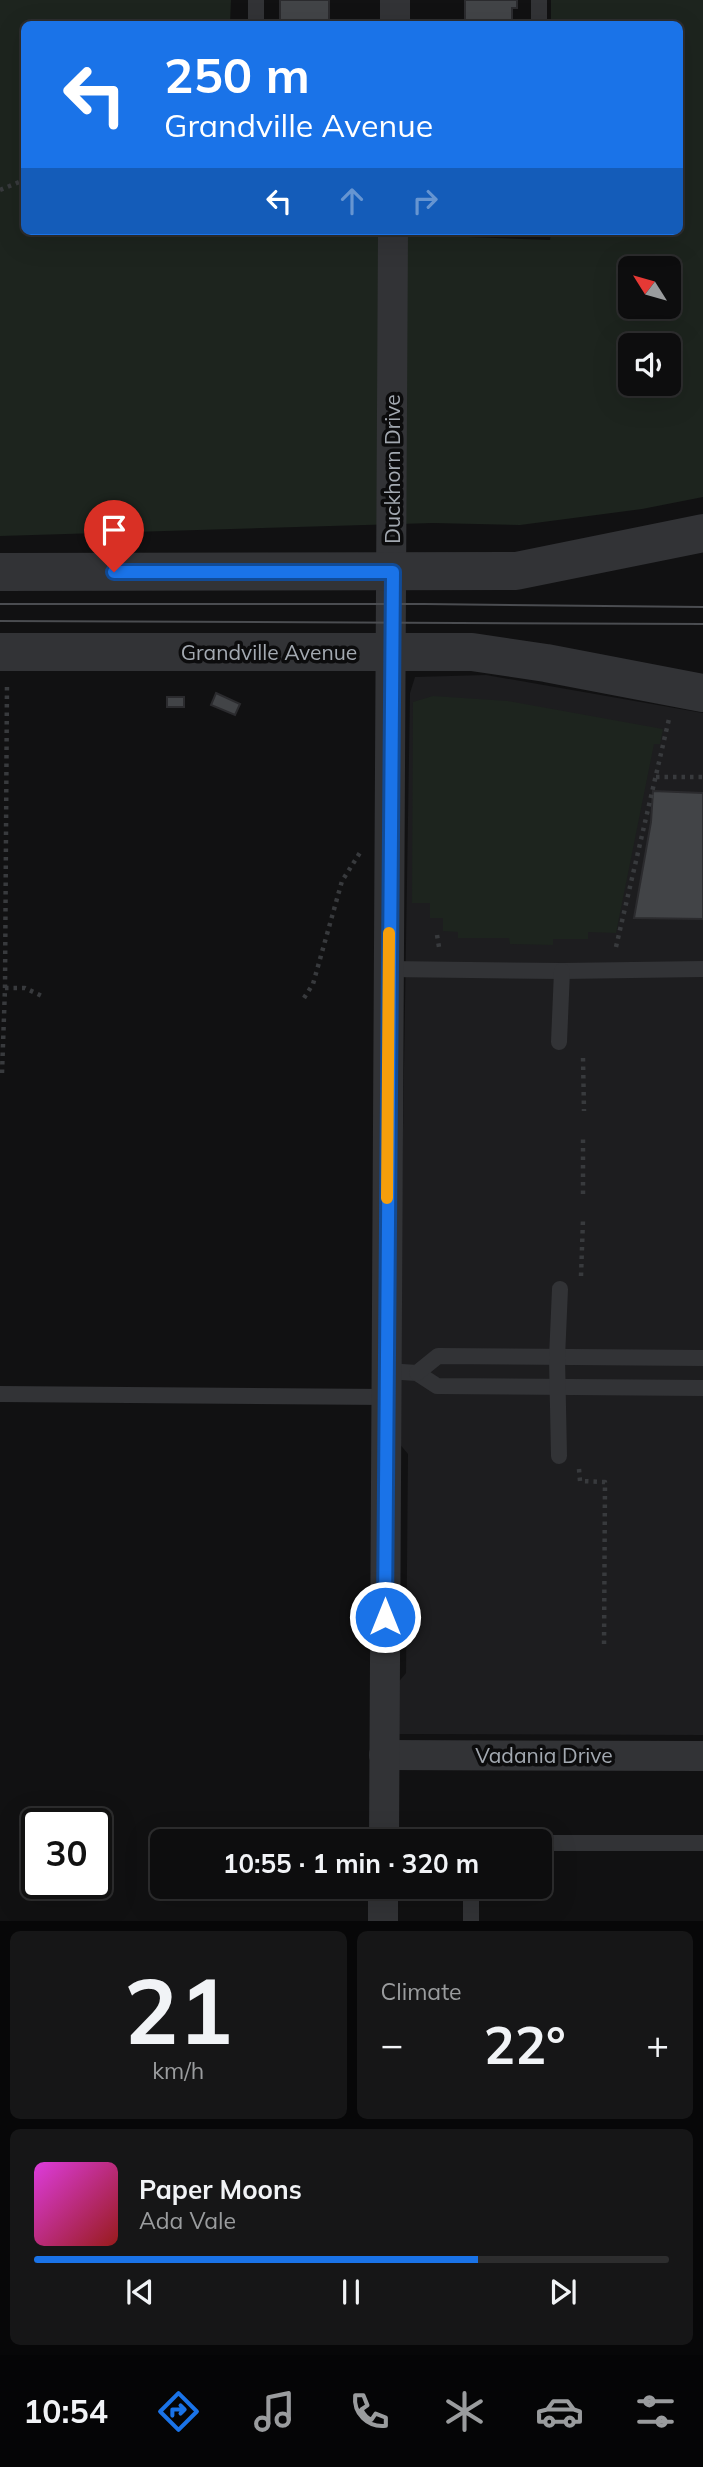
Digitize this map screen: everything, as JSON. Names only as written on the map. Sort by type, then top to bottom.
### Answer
[{"type":"street","points":[[395,0],[395,21]]},
{"type":"street","name":"Duckhorn Drive","points":[[384,1829],[393,235]]},
{"type":"street","points":[[0,572],[516,571],[703,533]]},
{"type":"street","name":"Grandville Avenue","points":[[3,663],[390,651],[472,652],[703,693]]},
{"type":"street","name":"Vadania Drive","points":[[384,1755],[703,1756]]},
{"type":"street","points":[[383,1899],[383,1921]]},
{"type":"lane","points":[[256,0],[256,21]]},
{"type":"lane","points":[[539,0],[539,21]]},
{"type":"lane","points":[[388,968],[562,971],[703,969]]},
{"type":"lane","points":[[559,1042],[562,971]]},
{"type":"lane","points":[[559,1456],[557,1357],[560,1289]]},
{"type":"lane","points":[[0,1394],[386,1384],[417,1373],[438,1356],[703,1358]]},
{"type":"lane","points":[[417,1373],[437,1386],[703,1388]]},
{"type":"lane","points":[[552,1843],[703,1843]]},
{"type":"lane","points":[[471,1899],[471,1921]]},
{"type":"path","points":[[0,190],[21,181]]},
{"type":"path","points":[[2,1073],[5,988],[3,663]]},
{"type":"path","points":[[616,947],[670,715]]},
{"type":"path","points":[[656,777],[703,776]]},
{"type":"path","points":[[304,998],[313,984],[342,880],[361,850]]},
{"type":"path","points":[[438,935],[439,947]]},
{"type":"path","points":[[5,988],[25,988],[44,997]]},
{"type":"path","points":[[583,1058],[584,1111]]},
{"type":"path","points":[[583,1139],[583,1194]]},
{"type":"path","points":[[581,1276],[583,1220]]},
{"type":"path","points":[[579,1469],[580,1480],[605,1482],[604,1649]]},
{"type":"shaded area","points":[[0,0],[231,0],[230,21],[21,21],[21,235],[415,235],[550,240],[551,235],[683,235],[683,21],[551,21],[551,0],[703,0],[703,497],[642,509],[520,525],[433,523],[0,536]]},
{"type":"shaded area","points":[[486,675],[703,713],[703,1735],[396,1734],[396,1685],[406,1673],[408,1454],[398,1442],[410,693],[415,677]]},
{"type":"shaded area","points":[[433,696],[508,701],[663,729],[660,744],[654,744],[616,933],[588,932],[588,939],[553,939],[553,945],[510,944],[509,938],[458,938],[458,932],[443,931],[443,918],[430,918],[430,903],[412,903],[413,702]]},
{"type":"building","points":[[280,0],[329,0],[329,21],[280,21]]},
{"type":"building","points":[[465,0],[517,0],[517,8],[512,8],[512,21],[465,21]]},
{"type":"building","points":[[216,693],[240,704],[235,715],[211,705]]},
{"type":"building","points":[[167,697],[184,697],[184,707],[167,707]]},
{"type":"building","points":[[653,791],[703,793],[703,919],[634,918],[651,822]]},
{"type":"tram line","points":[[0,604],[703,607]]},
{"type":"tram line","points":[[0,621],[703,624]]},
{"type":"slow traffic","points":[[387,1198],[389,933]]},
{"type":"route","points":[[114,572],[393,572],[390,651],[385,1617]]}]
